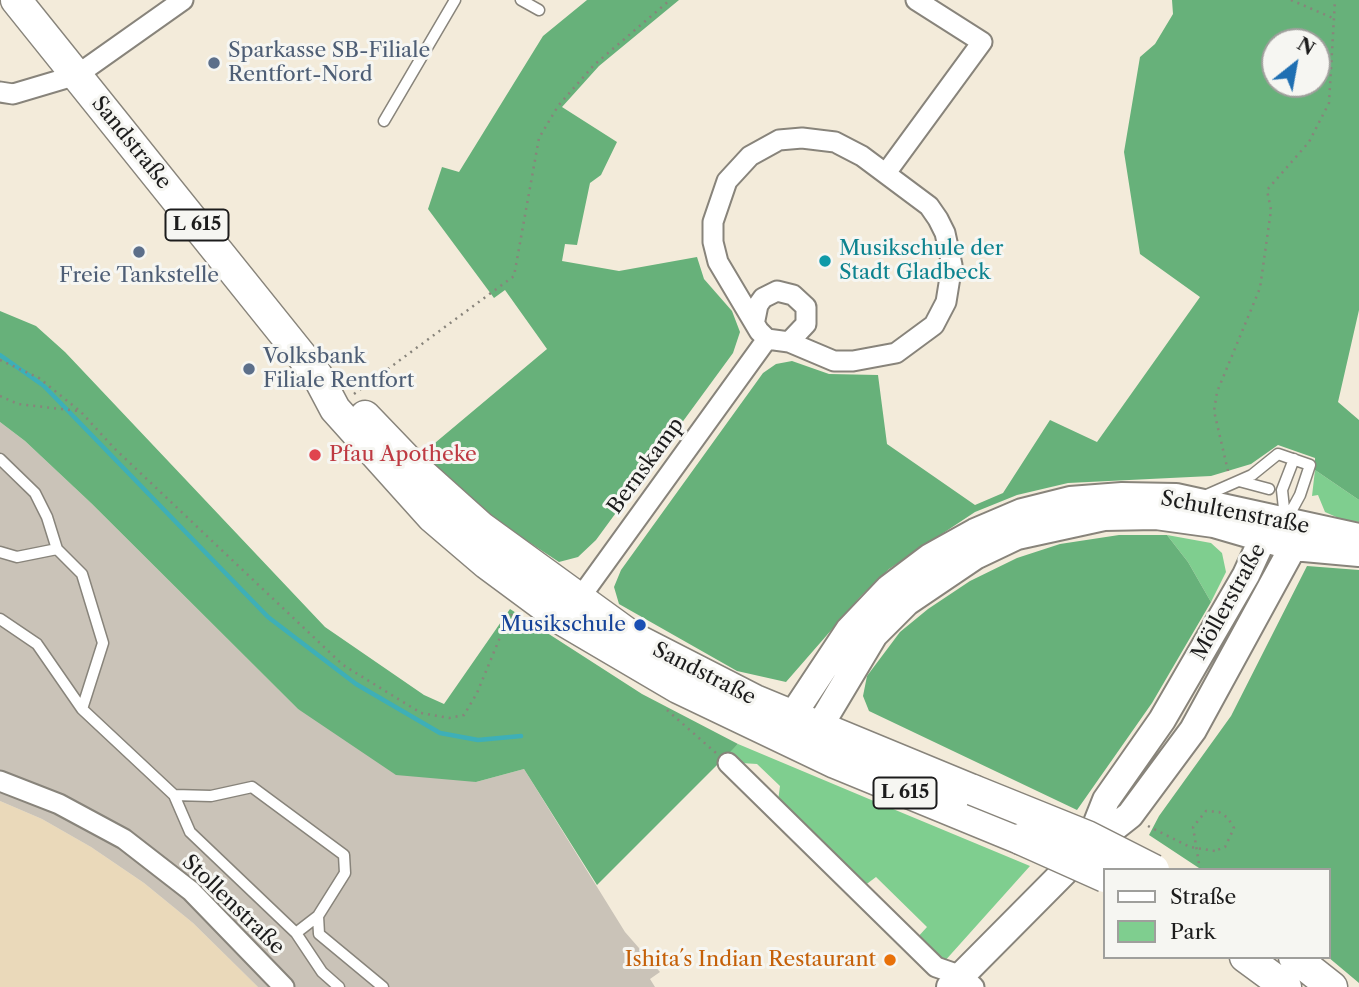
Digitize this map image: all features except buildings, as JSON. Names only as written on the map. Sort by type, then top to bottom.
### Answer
[{"type":"main road","name":"L 615","points":[[16,0],[77,75]]},
{"type":"main road","name":"Sandstraße","points":[[77,75],[317,374],[335,409],[384,467],[432,517],[531,598],[571,610],[664,655],[792,729],[835,763],[1104,877]]},
{"type":"main road","name":"Sandstraße","points":[[317,374],[348,398],[413,466],[571,610],[678,688],[792,729],[819,727],[1087,836],[1150,868]]},
{"type":"main road","name":"Schultenstraße","points":[[792,729],[849,630],[889,589],[930,557],[975,532],[1022,512],[1070,500],[1122,496],[1195,500],[1289,535],[1359,553]]},
{"type":"main road","name":"Schultenstraße","points":[[819,727],[874,635],[907,602],[975,556],[1017,536],[1104,517],[1156,516],[1214,524],[1263,538]]},
{"type":"main road","name":"Schultenstraße","points":[[1289,535],[1359,537]]},
{"type":"main road","name":"Möllerstraße","points":[[1087,849],[1106,800],[1162,720],[1246,575],[1263,538],[1289,535]]},
{"type":"main road","name":"Möllerstraße","points":[[962,983],[1087,849],[1130,815],[1193,730],[1289,535]]},
{"type":"main road","points":[[1248,959],[1286,987]]},
{"type":"main road","points":[[1297,959],[1332,987]]},
{"type":"street","points":[[0,92],[13,94],[77,75],[183,0]]},
{"type":"street","points":[[886,173],[982,42],[916,0]]},
{"type":"street","points":[[803,138],[835,142],[886,173],[929,206],[945,233],[952,278],[946,302],[934,325],[896,353],[853,362],[834,361],[789,342],[767,339],[759,331],[755,320],[718,262],[713,242],[713,222],[727,181],[750,156],[779,140],[803,138]]},
{"type":"street","points":[[755,320],[755,312],[763,298],[778,291],[793,295],[806,307],[806,324],[789,342]]},
{"type":"street","name":"Bernskamp","points":[[571,610],[767,339]]},
{"type":"street","name":"Möllerstraße","points":[[728,763],[936,967],[962,983]]},
{"type":"street","name":"Stollenstraße","points":[[0,782],[59,804],[124,839],[191,891],[284,987]]},
{"type":"lane","points":[[384,121],[455,0]]},
{"type":"lane","points":[[522,0],[539,9]]},
{"type":"lane","points":[[1195,500],[1236,482],[1278,454],[1294,459],[1310,465],[1289,535]]},
{"type":"lane","points":[[0,459],[35,493],[47,517],[57,549],[82,574],[103,643],[82,709]]},
{"type":"lane","points":[[1289,535],[1282,490],[1294,459]]},
{"type":"lane","points":[[1236,482],[1269,489]]},
{"type":"lane","points":[[0,552],[16,557],[57,549]]},
{"type":"lane","points":[[0,620],[37,644],[82,709],[174,795],[190,832],[296,933],[322,972],[339,987]]},
{"type":"lane","points":[[174,795],[211,796],[252,786],[344,855],[345,873],[318,916],[296,933]]},
{"type":"lane","points":[[318,916],[319,934],[383,987]]},
{"type":"path","points":[[348,398],[514,276],[539,138],[558,106],[594,65],[670,0]]},
{"type":"path","points":[[1291,0],[1333,19]]},
{"type":"path","points":[[1236,482],[1218,436],[1214,411],[1217,392],[1259,289],[1270,211],[1267,190],[1309,142],[1329,103],[1335,0]]},
{"type":"path","points":[[0,360],[39,378],[81,412],[133,466],[343,665],[421,713],[449,718],[464,715],[477,693],[508,618],[531,598]]},
{"type":"path","points":[[0,396],[18,404],[81,412]]},
{"type":"path","points":[[678,688],[666,711],[728,763]]},
{"type":"path","points":[[1157,832],[1189,847],[1196,848],[1215,851],[1225,847],[1234,828],[1228,818],[1219,811],[1206,811],[1193,827],[1196,848],[1200,868]]},
{"type":"shaded area","points":[[0,422],[25,441],[91,503],[298,709],[476,782],[524,769],[625,932],[660,972],[650,979],[655,987],[258,987],[193,923],[144,883],[91,847],[42,819],[0,801]]},
{"type":"shaded area","points":[[0,801],[42,819],[91,847],[144,883],[193,923],[258,987],[0,987]]},
{"type":"green space","points":[[587,0],[679,0],[599,66],[562,107],[617,142],[601,175],[590,183],[577,245],[565,244],[562,261],[619,271],[697,257],[704,279],[732,311],[740,332],[733,353],[596,540],[578,557],[559,562],[480,510],[423,453],[547,349],[505,290],[494,298],[428,209],[442,167],[459,172],[543,36]]},
{"type":"green space","points":[[1172,0],[1359,0],[1359,310],[1338,402],[1359,420],[1359,500],[1315,470],[1315,458],[1278,445],[1251,464],[1211,476],[1068,483],[1017,495],[975,512],[889,569],[861,596],[786,682],[737,671],[619,604],[614,587],[621,570],[763,373],[776,364],[792,361],[829,374],[878,375],[887,444],[975,505],[1003,493],[1050,420],[1097,442],[1200,297],[1140,254],[1124,152],[1140,57],[1155,44],[1173,14]]},
{"type":"green space","points":[[0,311],[36,326],[65,352],[325,627],[424,695],[444,704],[510,609],[642,694],[738,744],[597,885],[524,769],[476,782],[396,775],[298,709],[91,503],[25,441],[0,422]]},
{"type":"green space","points":[[1315,470],[1359,500],[1359,522],[1343,520],[1325,512],[1318,495],[1312,496]]},
{"type":"green space","points":[[1119,535],[1167,535],[1188,562],[1211,602],[1152,703],[1077,810],[869,711],[863,696],[867,676],[900,632],[928,609],[970,581],[1017,558],[1060,544]]},
{"type":"green space","points":[[1167,535],[1211,543],[1222,553],[1226,572],[1211,602],[1188,562]]},
{"type":"green space","points":[[1307,566],[1359,570],[1359,983],[1330,959],[1331,868],[1199,868],[1149,835],[1159,816],[1231,716]]},
{"type":"green space","points":[[738,744],[1030,866],[943,963],[916,939],[927,927],[876,877],[864,886],[778,801],[780,786],[757,764],[741,763],[729,752]]},
{"type":"waterway","points":[[0,355],[44,386],[268,617],[356,684],[440,733],[478,740],[521,736]]},
{"type":"place","name":"Sparkasse SB-Filiale Rentfort-Nord","points":[[214,63]]},
{"type":"place","name":"Freie Tankstelle","points":[[139,252]]},
{"type":"place","name":"Musikschule der Stadt Gladbeck","points":[[825,261]]},
{"type":"place","name":"Volksbank Filiale Rentfort","points":[[249,369]]},
{"type":"place","name":"Pfau Apotheke","points":[[315,455]]},
{"type":"place","name":"Musikschule","points":[[640,625]]},
{"type":"place","name":"Ishita´s Indian Restaurant","points":[[890,960]]}]
